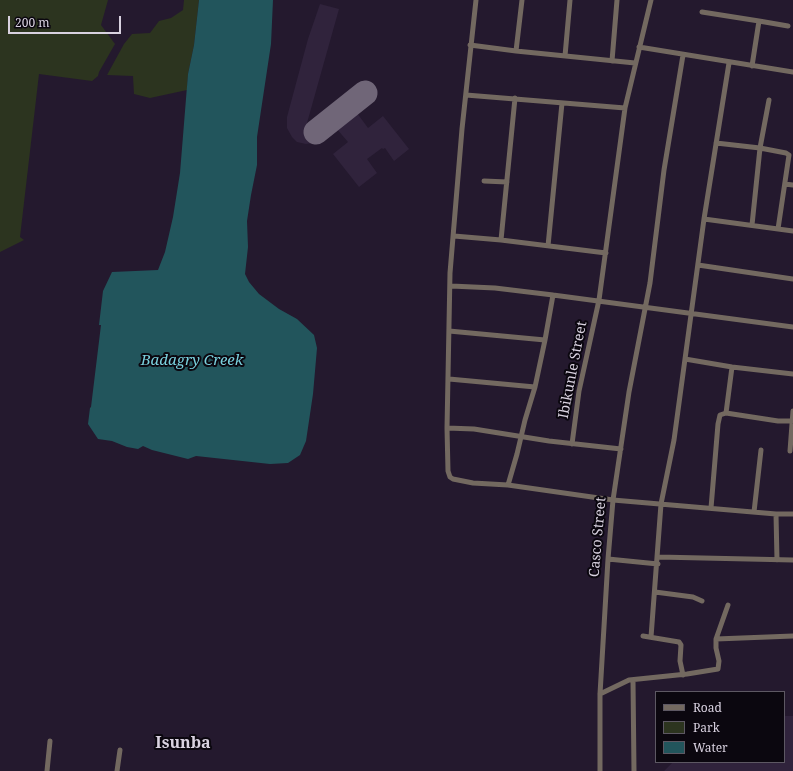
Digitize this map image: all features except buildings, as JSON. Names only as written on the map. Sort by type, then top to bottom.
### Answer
[{"type":"street","points":[[476,0],[470,45],[450,273],[451,286],[447,428],[448,471],[450,477],[453,479],[473,482],[508,485],[613,500],[776,514],[793,514]]},
{"type":"street","points":[[516,51],[522,0]]},
{"type":"street","points":[[565,56],[570,0]]},
{"type":"street","points":[[612,61],[617,0]]},
{"type":"street","name":"Ibikunle Street","points":[[572,444],[579,391],[599,300],[626,108],[635,63],[651,0]]},
{"type":"street","points":[[702,12],[788,26]]},
{"type":"street","points":[[752,66],[759,21]]},
{"type":"street","points":[[470,45],[635,63]]},
{"type":"street","points":[[639,48],[793,72]]},
{"type":"street","name":"Casco Street","points":[[600,771],[600,694],[613,500],[629,392],[652,270],[664,170],[683,55]]},
{"type":"street","points":[[651,637],[658,564],[661,504],[674,440],[704,219],[729,63]]},
{"type":"street","points":[[466,95],[626,108]]},
{"type":"street","points":[[501,240],[515,98]]},
{"type":"street","points":[[752,226],[760,148],[769,100]]},
{"type":"street","points":[[548,246],[562,103]]},
{"type":"street","points":[[716,143],[760,148],[786,153],[789,155],[778,229]]},
{"type":"street","points":[[484,180],[507,182]]},
{"type":"street","points":[[785,184],[793,185]]},
{"type":"street","points":[[704,219],[793,231]]},
{"type":"street","points":[[454,236],[501,240],[606,253]]},
{"type":"street","points":[[698,265],[793,279]]},
{"type":"street","points":[[451,286],[495,288],[599,300],[646,308],[793,327]]},
{"type":"street","points":[[508,485],[535,387],[554,295]]},
{"type":"street","points":[[449,331],[545,340]]},
{"type":"street","points":[[685,359],[732,367],[793,374]]},
{"type":"street","points":[[726,413],[732,367]]},
{"type":"street","points":[[449,379],[535,387]]},
{"type":"street","points":[[790,451],[793,411]]},
{"type":"street","points":[[711,508],[720,415],[726,413],[778,421],[792,421]]},
{"type":"street","points":[[447,428],[474,429],[572,444],[621,449]]},
{"type":"street","points":[[754,512],[761,450]]},
{"type":"street","points":[[776,514],[776,560]]},
{"type":"street","points":[[658,557],[793,560]]},
{"type":"street","points":[[608,559],[658,564]]},
{"type":"street","points":[[655,592],[693,597],[702,601]]},
{"type":"street","points":[[600,694],[633,680],[683,675],[718,669],[719,661],[716,648],[716,639],[728,605]]},
{"type":"street","points":[[642,636],[679,642],[681,645],[680,661],[683,675]]},
{"type":"street","points":[[716,639],[793,636]]},
{"type":"street","points":[[633,680],[634,771]]},
{"type":"street","points":[[46,771],[50,741]]},
{"type":"street","points":[[117,771],[120,750]]},
{"type":"shaded area","points":[[320,4],[339,9],[307,123],[319,139],[313,143],[306,144],[297,142],[292,137],[287,128],[287,117],[308,39]]},
{"type":"shaded area","points":[[359,85],[372,101],[357,113],[368,128],[383,116],[409,149],[394,161],[385,148],[382,148],[367,159],[377,173],[359,187],[333,154],[348,142],[336,128],[322,139],[310,124]]},
{"type":"shaded area","points":[[785,716],[793,716],[793,771],[664,771],[672,763],[785,763]]},
{"type":"green space","points":[[0,0],[108,0],[101,25],[115,44],[98,76],[92,81],[39,74],[20,237],[24,240],[0,252]]},
{"type":"green space","points":[[184,0],[199,0],[187,90],[150,98],[134,94],[133,76],[107,75],[124,44],[132,34],[150,33],[159,21],[171,18],[183,10]]},
{"type":"water","name":"Badagry Creek","points":[[199,0],[273,0],[271,44],[257,137],[257,165],[247,221],[248,247],[245,274],[249,282],[259,294],[279,309],[297,319],[314,335],[317,348],[313,394],[306,441],[300,455],[288,463],[270,464],[196,456],[188,459],[152,450],[143,446],[138,449],[127,447],[112,441],[98,439],[88,424],[101,325],[99,325],[103,291],[112,272],[158,270],[165,252],[173,217],[180,173],[188,74],[194,45]]},
{"type":"runway","points":[[316,132],[365,93]]},
{"type":"district","name":"Isunba","points":[[183,743]]}]
